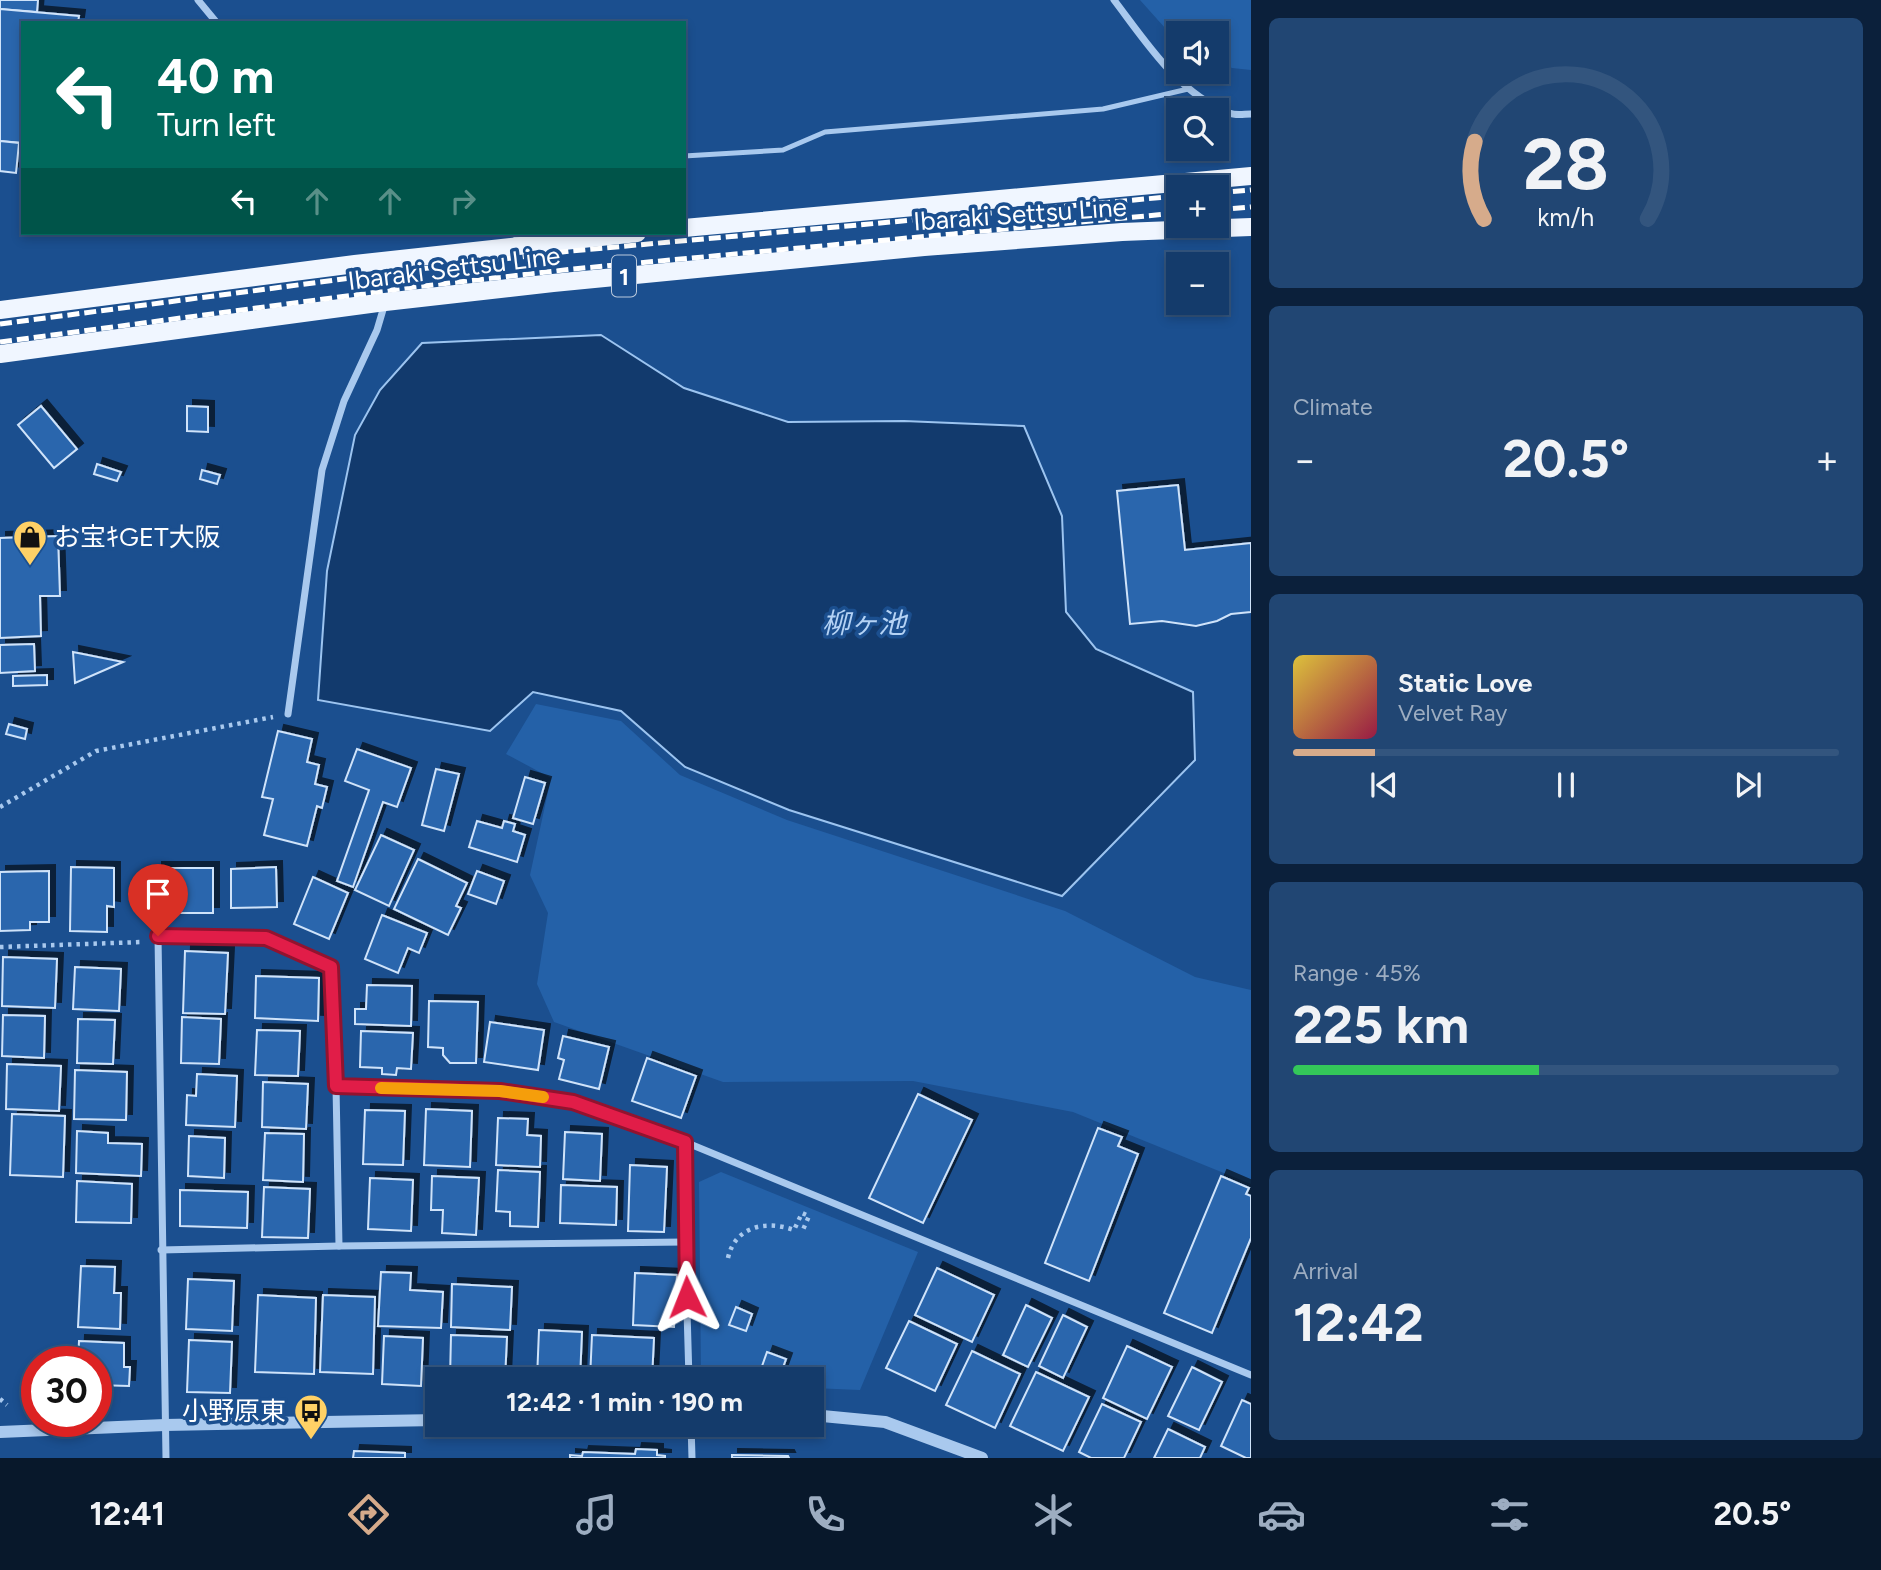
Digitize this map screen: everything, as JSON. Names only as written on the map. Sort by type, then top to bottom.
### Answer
[{"type":"main road","name":"Ibaraki Settsu Line","points":[[686,228],[1251,176]]},
{"type":"main road","name":"Ibaraki Settsu Line","points":[[0,354],[385,302],[553,283],[924,247],[1122,232],[1251,227]]},
{"type":"main road","name":"Ibaraki Settsu Line","points":[[0,310],[528,244],[562,236],[587,235]]},
{"type":"street","points":[[198,0],[216,21]]},
{"type":"street","points":[[1114,0],[1150,47],[1188,89],[1232,115],[1251,114]]},
{"type":"street","points":[[516,235],[528,244]]},
{"type":"street","points":[[288,714],[322,470],[353,377],[377,330],[385,302]]},
{"type":"street","points":[[166,1458],[158,936],[266,938],[331,967],[338,1246]]},
{"type":"street","points":[[336,1086],[500,1091],[573,1102],[685,1142],[1251,1375]]},
{"type":"street","points":[[685,1142],[689,1367]]},
{"type":"street","points":[[161,1250],[685,1242]]},
{"type":"street","points":[[824,1416],[885,1422],[982,1458]]},
{"type":"street","points":[[0,1432],[165,1425],[425,1420]]},
{"type":"street","points":[[691,1437],[692,1458]]},
{"type":"lane","points":[[686,156],[783,150],[825,132],[1103,109],[1188,89]]},
{"type":"path","points":[[0,807],[96,751],[288,714]]},
{"type":"path","points":[[0,947],[139,943],[158,936]]},
{"type":"path","points":[[728,1258],[731,1245],[741,1234],[754,1227],[768,1225],[794,1230],[802,1213]]},
{"type":"path","points":[[802,1232],[809,1216]]},
{"type":"path","points":[[0,1399],[7,1405]]},
{"type":"shaded area","points":[[1140,0],[1251,0],[1251,70],[1229,66],[1229,21],[1166,21],[1166,29]]},
{"type":"shaded area","points":[[536,704],[621,721],[680,775],[787,820],[1065,911],[1195,977],[1251,990],[1251,1184],[1073,1112],[913,1081],[723,1082],[554,1022],[537,984],[548,913],[530,875],[551,778],[506,754]]},
{"type":"shaded area","points":[[721,1172],[918,1252],[860,1390],[824,1388],[824,1367],[701,1367],[699,1182]]},
{"type":"water","name":"柳ヶ池","points":[[601,335],[684,388],[788,422],[904,421],[1024,426],[1062,516],[1066,612],[1096,649],[1193,692],[1195,760],[1062,896],[789,810],[685,767],[621,711],[533,692],[490,731],[318,700],[327,571],[355,435],[380,390],[422,343]]},
{"type":"building","points":[[0,0],[38,0],[37,12],[0,9]]},
{"type":"building","points":[[0,9],[79,16],[78,21],[21,21],[21,143],[0,141]]},
{"type":"building","points":[[0,141],[19,143],[16,173],[0,171]]},
{"type":"building","points":[[41,406],[77,449],[54,468],[18,425]]},
{"type":"building","points":[[187,406],[208,407],[208,432],[187,431]]},
{"type":"building","points":[[97,464],[121,472],[117,481],[94,474]]},
{"type":"building","points":[[202,470],[220,475],[217,484],[200,479]]},
{"type":"building","points":[[1178,485],[1185,550],[1251,543],[1251,612],[1231,614],[1196,626],[1162,621],[1130,624],[1117,491]]},
{"type":"building","name":"お宝ｷGET大阪","points":[[58,536],[60,596],[40,596],[41,636],[0,638],[0,538]]},
{"type":"building","points":[[34,644],[35,671],[0,673],[0,645]]},
{"type":"building","points":[[73,652],[123,662],[75,683]]},
{"type":"building","points":[[47,675],[47,685],[13,686],[13,676]]},
{"type":"building","points":[[9,724],[27,729],[25,739],[6,734]]},
{"type":"building","points":[[278,731],[312,739],[307,762],[319,765],[315,784],[327,787],[322,808],[317,806],[307,846],[264,835],[273,799],[262,797]]},
{"type":"building","points":[[357,749],[411,768],[397,807],[383,802],[353,887],[337,881],[369,790],[345,781]]},
{"type":"building","points":[[436,769],[459,774],[444,831],[422,825]]},
{"type":"building","points":[[525,777],[545,783],[533,824],[513,818]]},
{"type":"building","points":[[477,821],[502,828],[504,821],[515,824],[513,831],[525,835],[517,862],[469,847]]},
{"type":"building","points":[[381,835],[414,850],[389,906],[355,890]]},
{"type":"building","points":[[418,859],[467,883],[456,906],[461,908],[448,935],[394,909]]},
{"type":"building","points":[[71,867],[114,868],[114,907],[107,906],[107,932],[70,931]]},
{"type":"building","points":[[276,867],[277,907],[231,908],[231,869]]},
{"type":"building","points":[[156,868],[213,868],[213,913],[156,913]]},
{"type":"building","points":[[49,871],[49,922],[30,922],[30,930],[0,931],[0,872]]},
{"type":"building","points":[[477,871],[504,881],[496,904],[468,894]]},
{"type":"building","points":[[313,877],[348,893],[329,939],[294,924]]},
{"type":"building","points":[[382,915],[427,933],[419,953],[408,948],[398,973],[365,959]]},
{"type":"building","points":[[185,951],[228,953],[225,1014],[183,1013]]},
{"type":"building","points":[[3,957],[57,959],[55,1008],[2,1006]]},
{"type":"building","points":[[75,967],[121,969],[119,1011],[73,1009]]},
{"type":"building","points":[[256,976],[319,978],[318,1021],[255,1018]]},
{"type":"building","points":[[367,985],[412,986],[411,1026],[355,1024],[355,1009],[366,1009]]},
{"type":"building","points":[[429,1001],[478,1002],[476,1063],[450,1063],[443,1055],[443,1048],[428,1047]]},
{"type":"building","points":[[3,1015],[45,1016],[44,1058],[2,1056]]},
{"type":"building","points":[[182,1017],[221,1019],[219,1064],[181,1063]]},
{"type":"building","points":[[78,1019],[115,1020],[113,1064],[77,1063]]},
{"type":"building","points":[[490,1022],[544,1030],[538,1070],[484,1062]]},
{"type":"building","points":[[257,1030],[300,1031],[298,1076],[255,1075]]},
{"type":"building","points":[[361,1031],[413,1033],[411,1069],[397,1068],[396,1075],[382,1074],[382,1068],[360,1067]]},
{"type":"building","points":[[563,1036],[609,1047],[599,1089],[559,1079],[564,1060],[558,1058]]},
{"type":"building","points":[[647,1058],[696,1076],[681,1118],[632,1101]]},
{"type":"building","points":[[7,1064],[61,1066],[59,1111],[6,1109]]},
{"type":"building","points":[[75,1070],[127,1072],[126,1120],[74,1119]]},
{"type":"building","points":[[197,1074],[237,1076],[235,1127],[186,1125],[187,1095],[196,1096]]},
{"type":"building","points":[[263,1082],[308,1084],[306,1129],[262,1127]]},
{"type":"building","points":[[918,1094],[972,1120],[923,1223],[869,1198]]},
{"type":"building","points":[[426,1109],[472,1111],[470,1167],[424,1165]]},
{"type":"building","points":[[365,1110],[405,1111],[403,1165],[363,1164]]},
{"type":"building","points":[[12,1114],[65,1116],[63,1177],[10,1175]]},
{"type":"building","points":[[498,1118],[528,1119],[527,1135],[541,1136],[540,1167],[496,1165]]},
{"type":"building","points":[[1098,1128],[1122,1137],[1118,1146],[1138,1154],[1089,1281],[1045,1263]]},
{"type":"building","points":[[77,1131],[108,1133],[108,1143],[142,1144],[141,1176],[76,1173]]},
{"type":"building","points":[[565,1132],[602,1134],[600,1181],[563,1179]]},
{"type":"building","points":[[265,1133],[304,1134],[303,1182],[263,1180]]},
{"type":"building","points":[[189,1136],[225,1138],[224,1178],[188,1176]]},
{"type":"building","points":[[630,1165],[667,1167],[664,1232],[628,1231]]},
{"type":"building","points":[[498,1170],[540,1172],[538,1227],[510,1226],[510,1212],[496,1211]]},
{"type":"building","points":[[432,1176],[479,1178],[476,1235],[442,1233],[443,1210],[431,1210]]},
{"type":"building","points":[[1221,1176],[1249,1188],[1246,1194],[1251,1196],[1251,1238],[1212,1333],[1164,1313]]},
{"type":"building","points":[[370,1178],[413,1180],[411,1231],[368,1229]]},
{"type":"building","points":[[77,1181],[132,1184],[131,1223],[76,1222]]},
{"type":"building","points":[[561,1185],[617,1187],[616,1225],[560,1223]]},
{"type":"building","points":[[264,1187],[310,1189],[308,1238],[262,1237]]},
{"type":"building","points":[[180,1190],[248,1192],[247,1228],[180,1226]]},
{"type":"building","points":[[81,1266],[115,1267],[114,1293],[121,1293],[120,1329],[78,1327]]},
{"type":"building","points":[[937,1268],[994,1295],[972,1342],[915,1315]]},
{"type":"building","points":[[381,1272],[411,1273],[410,1290],[443,1292],[441,1328],[378,1326]]},
{"type":"building","points":[[635,1273],[677,1275],[674,1327],[633,1325]]},
{"type":"building","points":[[188,1279],[234,1281],[232,1331],[186,1329]]},
{"type":"building","points":[[452,1284],[512,1287],[510,1330],[451,1327]]},
{"type":"building","points":[[258,1295],[316,1298],[314,1374],[255,1372]]},
{"type":"building","points":[[323,1295],[375,1297],[373,1374],[320,1372]]},
{"type":"building","points":[[1026,1305],[1052,1318],[1028,1367],[1003,1355]]},
{"type":"building","points":[[736,1307],[752,1314],[746,1331],[729,1325]]},
{"type":"building","points":[[1063,1315],[1087,1327],[1063,1378],[1039,1366]]},
{"type":"building","points":[[909,1321],[957,1344],[935,1391],[886,1368]]},
{"type":"building","points":[[539,1330],[582,1332],[581,1367],[537,1367]]},
{"type":"building","points":[[451,1335],[507,1337],[506,1367],[450,1367]]},
{"type":"building","points":[[592,1335],[654,1338],[653,1367],[591,1367]]},
{"type":"building","points":[[384,1336],[423,1338],[421,1386],[382,1384]]},
{"type":"building","points":[[189,1340],[232,1342],[230,1393],[187,1392]]},
{"type":"building","points":[[79,1341],[124,1343],[124,1367],[130,1367],[129,1386],[112,1385],[112,1346],[79,1346]]},
{"type":"building","points":[[1127,1346],[1172,1367],[1147,1419],[1103,1398]]},
{"type":"building","points":[[972,1351],[1020,1374],[995,1428],[946,1405]]},
{"type":"building","points":[[767,1352],[786,1359],[783,1367],[762,1367]]},
{"type":"building","points":[[1192,1367],[1222,1382],[1199,1430],[1168,1416]]},
{"type":"building","points":[[1036,1372],[1089,1397],[1063,1451],[1010,1426]]},
{"type":"building","points":[[1242,1400],[1251,1404],[1251,1458],[1221,1446]]},
{"type":"building","points":[[1102,1404],[1141,1422],[1124,1458],[1091,1458],[1079,1452]]},
{"type":"building","points":[[1168,1429],[1205,1447],[1200,1458],[1154,1458]]},
{"type":"building","points":[[636,1449],[657,1450],[657,1455],[665,1458],[570,1458],[570,1455],[582,1456],[583,1452],[635,1454]]},
{"type":"building","points":[[354,1451],[405,1453],[405,1458],[353,1458]]},
{"type":"building","points":[[732,1455],[788,1456],[789,1458],[732,1458]]},
{"type":"railway","points":[[1229,192],[1251,190]]},
{"type":"railway","points":[[0,324],[571,251],[1166,197]]},
{"type":"railway","points":[[1229,209],[1251,207]]},
{"type":"railway","points":[[0,342],[415,287],[573,269],[1166,214]]},
{"type":"slow traffic","points":[[381,1088],[500,1091],[543,1097]]},
{"type":"place","name":"お宝ｷGET大阪","points":[[30,567]]},
{"type":"place","name":"小野原東","points":[[311,1441]]},
{"type":"route","points":[[158,936],[266,938],[331,967],[336,1086],[500,1091],[573,1102],[685,1142],[687,1297]]}]
